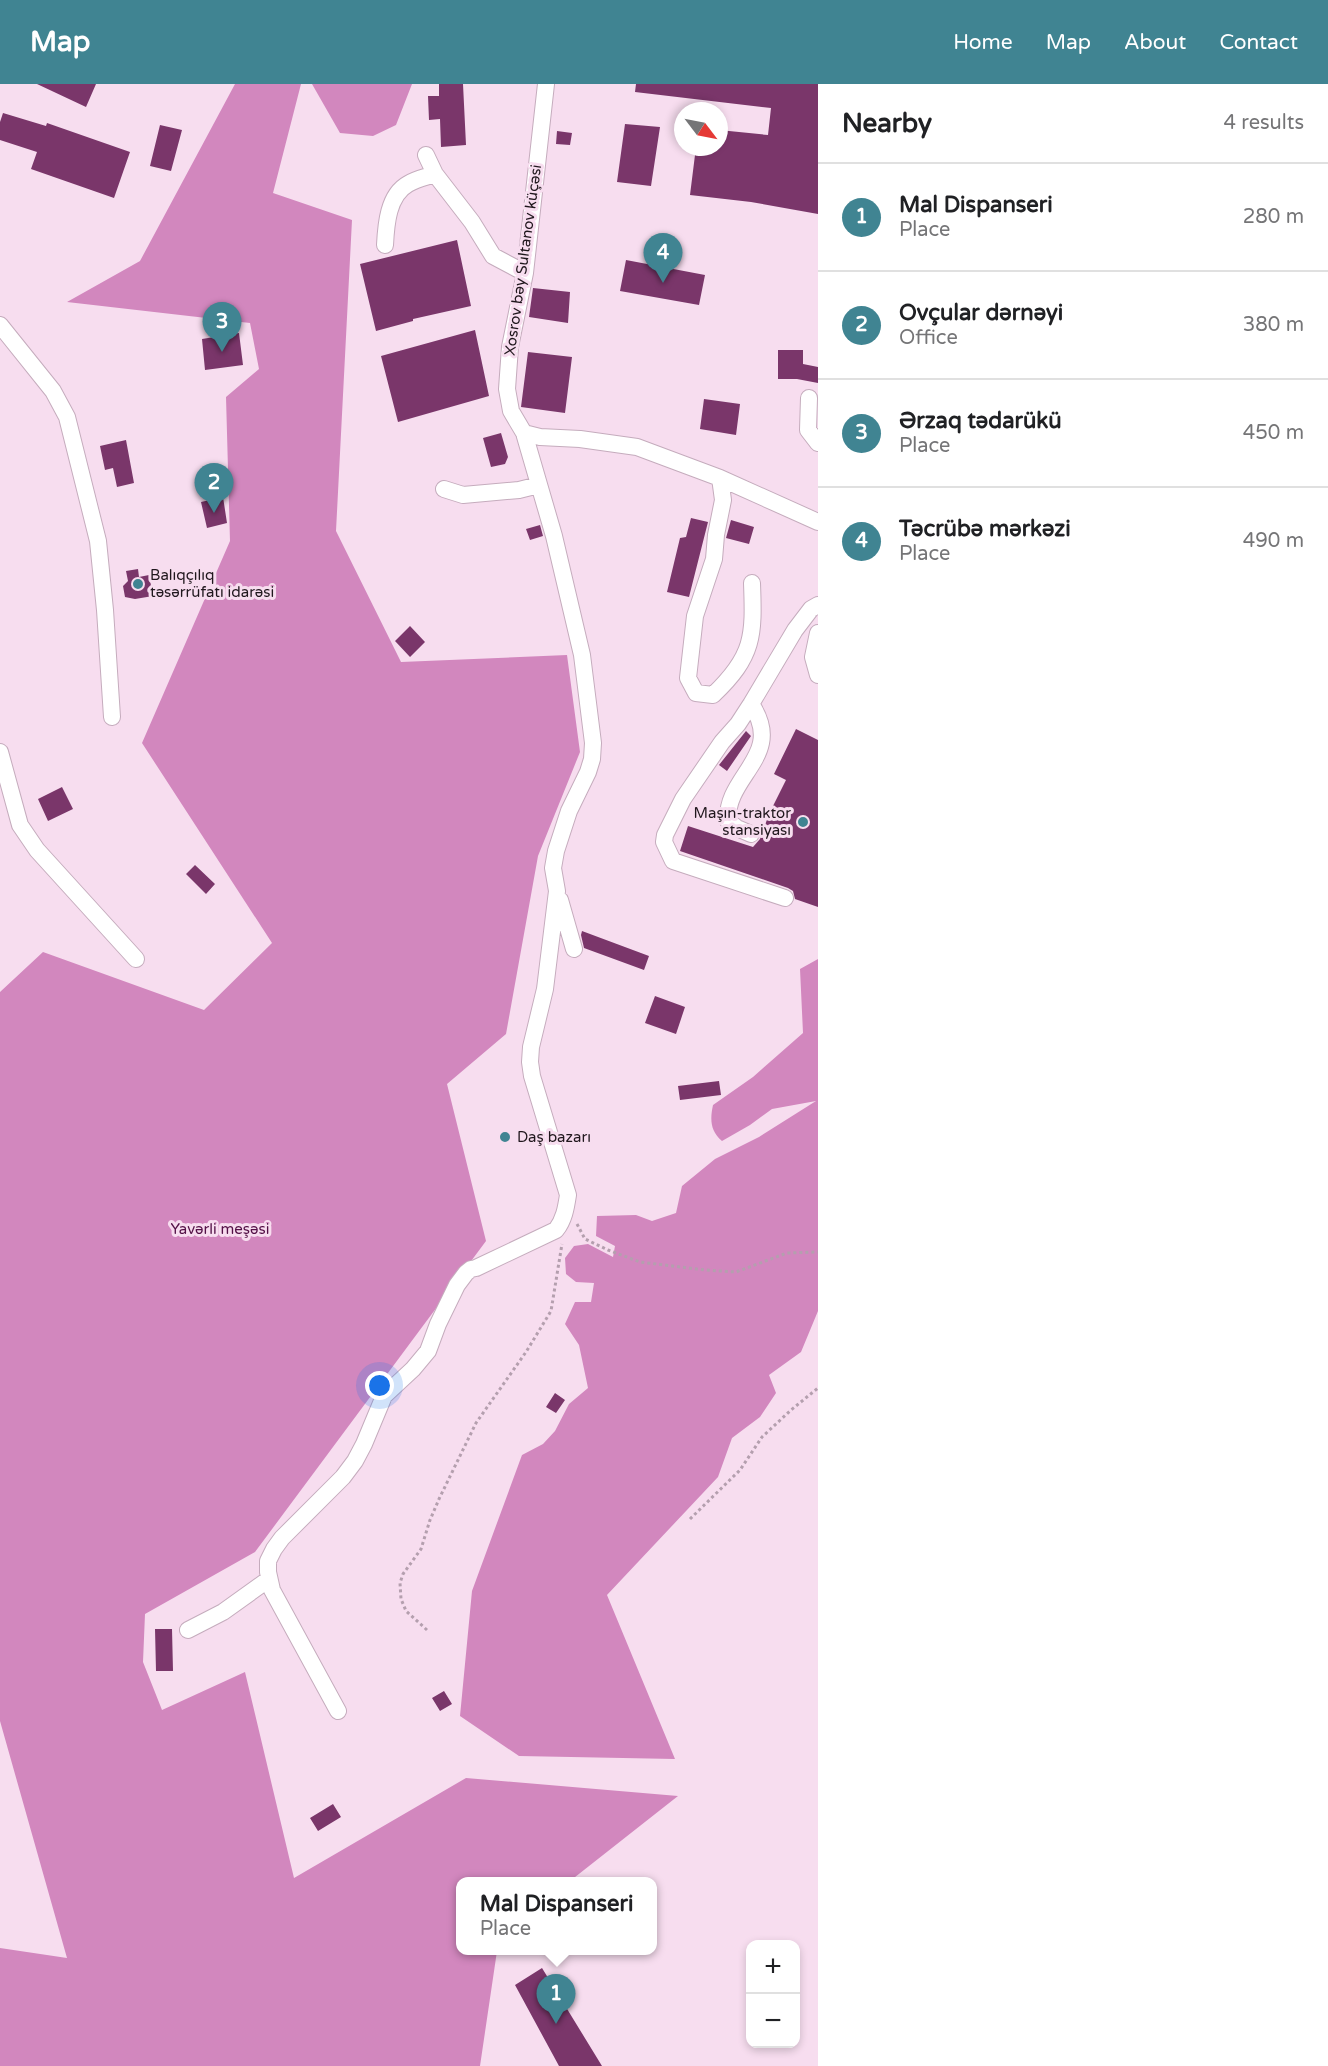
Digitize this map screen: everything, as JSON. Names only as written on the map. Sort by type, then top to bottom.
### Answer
[{"type":"street","name":"Xosrov bəy Sultanov küçəsi","points":[[546,84],[525,273],[510,347],[507,389],[511,411],[524,433],[554,536],[582,655],[593,743],[588,772],[569,811],[558,843],[553,868],[557,891]]},
{"type":"street","points":[[426,155],[435,174],[472,222],[493,256],[525,273]]},
{"type":"street","points":[[385,245],[386,223],[394,199],[409,183],[435,174]]},
{"type":"street","points":[[0,325],[53,391],[67,417],[98,541],[112,717]]},
{"type":"street","points":[[809,398],[808,430],[818,443]]},
{"type":"street","points":[[524,433],[540,437],[580,439],[637,447],[720,478],[818,522]]},
{"type":"street","points":[[720,478],[723,500],[714,559],[695,616],[689,667],[688,678],[696,693],[713,695],[739,667],[750,643],[754,619],[752,583]]},
{"type":"street","points":[[444,489],[463,495],[519,490],[540,485]]},
{"type":"street","points":[[784,898],[673,861],[664,842],[665,835],[683,799],[722,741],[752,704],[795,630],[811,609],[818,605]]},
{"type":"street","points":[[818,633],[813,657],[818,675]]},
{"type":"street","points":[[751,834],[728,821],[728,815],[735,791],[762,746],[761,729],[752,704]]},
{"type":"street","points":[[0,752],[20,825],[37,850],[136,959]]},
{"type":"street","points":[[557,891],[574,949]]},
{"type":"street","points":[[338,1711],[272,1590],[267,1572],[268,1561],[282,1538],[318,1504],[355,1461],[384,1396],[413,1369],[428,1351],[457,1285],[466,1273],[556,1230],[564,1216],[568,1195],[532,1076],[530,1062],[531,1047],[545,989],[557,891]]},
{"type":"street","points":[[188,1630],[223,1612],[269,1579]]},
{"type":"path","points":[[568,1195],[576,1223],[585,1239],[640,1262],[736,1272],[787,1253],[818,1252]]},
{"type":"path","points":[[427,1630],[406,1611],[400,1599],[400,1583],[403,1574],[421,1549],[439,1498],[476,1423],[526,1352],[551,1311],[563,1239]]},
{"type":"path","points":[[690,1519],[740,1470],[762,1437],[818,1388]]},
{"type":"green space","name":"Yavərli meşəsi","points":[[235,84],[301,84],[273,193],[352,220],[336,531],[401,662],[567,655],[580,752],[538,856],[506,1034],[447,1084],[486,1241],[255,1552],[145,1614],[143,1662],[162,1710],[245,1672],[294,1878],[466,1778],[678,1796],[575,1877],[456,1877],[456,1955],[496,1955],[480,2066],[0,2066],[0,1948],[67,1958],[0,1721],[0,992],[43,952],[204,1010],[272,943],[142,743],[230,541],[226,397],[259,369],[250,323],[67,302],[140,261]]},
{"type":"green space","points":[[312,84],[412,84],[396,125],[373,136],[340,133]]},
{"type":"green space","points":[[818,959],[818,1311],[801,1352],[769,1375],[776,1393],[760,1417],[732,1438],[718,1477],[607,1595],[675,1759],[519,1756],[460,1716],[472,1591],[522,1455],[543,1444],[555,1431],[569,1404],[588,1388],[579,1345],[565,1324],[575,1302],[591,1302],[594,1283],[576,1282],[566,1274],[565,1258],[574,1246],[588,1244],[613,1257],[615,1246],[596,1236],[597,1216],[636,1215],[652,1221],[676,1213],[682,1186],[715,1159],[759,1137],[816,1101],[772,1109],[722,1141],[715,1133],[712,1124],[713,1105],[753,1077],[803,1033],[800,969]]},
{"type":"building","points":[[37,84],[96,84],[86,107]]},
{"type":"building","points":[[439,84],[463,84],[466,145],[441,147],[440,119],[429,120],[428,96],[439,96]]},
{"type":"building","points":[[636,84],[818,84],[818,214],[751,202],[690,195],[695,156],[728,156],[728,131],[768,135],[771,108],[635,92]]},
{"type":"building","points":[[3,113],[46,126],[47,123],[130,152],[114,198],[31,169],[37,152],[0,140],[0,122]]},
{"type":"building","points":[[625,124],[660,127],[651,186],[617,182]]},
{"type":"building","points":[[160,125],[182,130],[171,171],[150,166]]},
{"type":"building","points":[[557,131],[572,133],[570,145],[556,144]]},
{"type":"building","points":[[457,240],[471,306],[413,319],[413,321],[376,331],[360,264]]},
{"type":"building","points":[[626,260],[705,275],[699,305],[620,291]]},
{"type":"building","points":[[533,288],[570,292],[568,323],[529,317]]},
{"type":"building","points":[[475,330],[489,396],[398,422],[381,356]]},
{"type":"building","points":[[239,333],[243,365],[205,370],[202,339]]},
{"type":"building","points":[[778,350],[803,350],[803,364],[818,367],[818,383],[797,379],[778,379]]},
{"type":"building","points":[[528,352],[572,357],[565,413],[521,407]]},
{"type":"building","points":[[704,399],[740,404],[736,435],[700,429]]},
{"type":"building","points":[[501,433],[508,457],[505,464],[491,467],[483,438]]},
{"type":"building","points":[[126,440],[134,483],[117,487],[113,468],[105,470],[100,446]]},
{"type":"building","points":[[223,497],[227,523],[207,528],[201,502]]},
{"type":"building","points":[[691,518],[708,522],[689,597],[667,592],[680,538],[686,537]]},
{"type":"building","points":[[731,520],[754,527],[749,544],[726,538]]},
{"type":"building","points":[[540,525],[543,536],[530,540],[526,529]]},
{"type":"building","name":"Balıqçılıq təsərrüfatı idarəsi","points":[[138,569],[139,577],[149,575],[153,596],[135,599],[125,597],[123,586],[128,581],[126,571]]},
{"type":"building","points":[[410,626],[425,642],[410,657],[395,641]]},
{"type":"building","points":[[796,729],[818,740],[818,907],[795,899],[793,891],[788,888],[680,851],[688,826],[753,847],[760,839],[769,814],[786,780],[774,774]]},
{"type":"building","points":[[746,731],[751,736],[727,771],[719,765]]},
{"type":"building","points":[[62,787],[73,809],[48,821],[38,799]]},
{"type":"building","points":[[195,865],[215,884],[206,894],[186,874]]},
{"type":"building","points":[[582,931],[649,956],[644,970],[584,948]]},
{"type":"building","points":[[655,996],[685,1007],[676,1034],[645,1023]]},
{"type":"building","points":[[719,1081],[721,1095],[680,1100],[678,1086]]},
{"type":"building","points":[[555,1393],[565,1400],[556,1413],[546,1407]]},
{"type":"building","points":[[155,1629],[172,1629],[173,1671],[156,1671]]},
{"type":"building","points":[[444,1691],[452,1704],[440,1711],[432,1698]]},
{"type":"building","points":[[333,1804],[341,1817],[318,1831],[310,1818]]},
{"type":"building","points":[[542,1968],[602,2066],[559,2066],[515,1985]]},
{"type":"place","name":"Təcrübə mərkəzi","points":[[663,283]]},
{"type":"place","name":"Ərzaq tədarükü","points":[[222,352]]},
{"type":"place","name":"Ovçular dərnəyi","points":[[214,513]]},
{"type":"place","name":"Balıqçılıq təsərrüfatı idarəsi","points":[[138,584]]},
{"type":"place","name":"Maşın-traktor stansiyası","points":[[803,822]]},
{"type":"place","name":"Daş bazarı","points":[[505,1137]]},
{"type":"place","name":"Mal Dispanseri","points":[[556,2024]]}]
